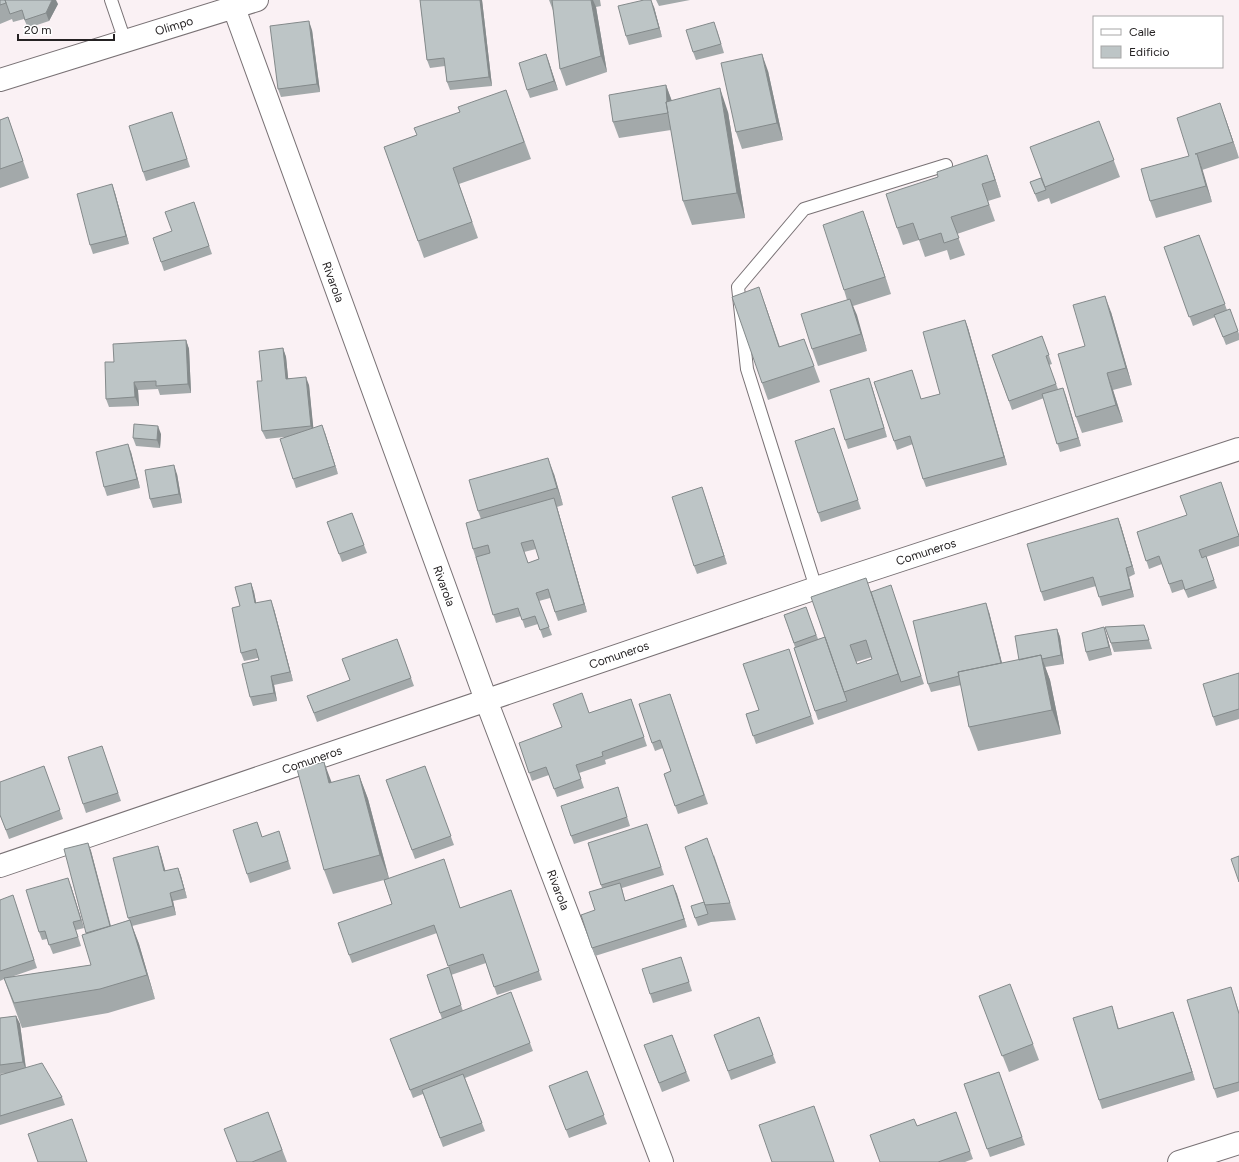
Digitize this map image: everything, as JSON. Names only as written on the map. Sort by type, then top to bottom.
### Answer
[{"type":"street","name":"Olimpo","points":[[0,80],[124,40],[257,0]]},
{"type":"street","name":"Rivarola","points":[[234,8],[486,700],[662,1162]]},
{"type":"street","name":"Comuneros","points":[[0,866],[816,588],[1239,449]]},
{"type":"street","points":[[1179,1162],[1239,1143]]},
{"type":"lane","points":[[111,0],[124,40]]},
{"type":"lane","points":[[816,588],[747,370],[738,287],[804,209],[946,164]]},
{"type":"building","points":[[0,0],[5,0],[6,3],[0,5]]},
{"type":"building","points":[[5,0],[52,0],[46,13],[25,20],[22,10],[10,14]]},
{"type":"building","points":[[420,0],[480,0],[489,77],[447,82],[444,58],[427,60]]},
{"type":"building","points":[[552,0],[591,0],[601,56],[560,69]]},
{"type":"building","points":[[644,0],[651,0],[659,28],[626,36],[618,6]]},
{"type":"building","points":[[309,21],[317,84],[278,89],[270,26]]},
{"type":"building","points":[[714,22],[721,44],[693,52],[686,30]]},
{"type":"building","points":[[546,54],[554,81],[527,90],[519,63]]},
{"type":"building","points":[[762,54],[777,123],[736,132],[721,63]]},
{"type":"building","points":[[666,85],[666,102],[668,113],[613,122],[609,95]]},
{"type":"building","points":[[720,88],[737,193],[683,201],[666,102]]},
{"type":"building","points":[[506,90],[524,142],[453,168],[472,222],[418,241],[384,147],[417,135],[414,128],[460,112],[458,107]]},
{"type":"building","points":[[1220,103],[1233,142],[1195,154],[1197,154],[1206,186],[1150,201],[1141,169],[1189,156],[1177,118]]},
{"type":"building","points":[[172,112],[187,159],[143,172],[129,126]]},
{"type":"building","points":[[8,117],[23,161],[0,169],[0,120]]},
{"type":"building","points":[[1099,121],[1114,160],[1045,187],[1030,147]]},
{"type":"building","points":[[987,155],[995,180],[982,184],[989,205],[951,217],[959,238],[944,243],[941,233],[919,240],[913,223],[897,228],[886,194],[938,177],[937,172]]},
{"type":"building","points":[[1041,178],[1046,190],[1035,194],[1030,182]]},
{"type":"building","points":[[112,184],[126,236],[90,245],[77,194]]},
{"type":"building","points":[[194,202],[209,246],[161,262],[153,238],[172,231],[165,212]]},
{"type":"building","points":[[863,211],[885,277],[844,290],[823,225]]},
{"type":"building","points":[[1199,235],[1225,304],[1189,317],[1164,247]]},
{"type":"building","points":[[759,287],[779,347],[804,339],[814,366],[762,383],[732,297]]},
{"type":"building","points":[[1105,296],[1126,368],[1107,373],[1116,405],[1076,417],[1058,354],[1085,346],[1073,305]]},
{"type":"building","points":[[850,299],[861,334],[812,349],[801,314]]},
{"type":"building","points":[[1230,309],[1238,331],[1223,337],[1214,315]]},
{"type":"building","points":[[965,320],[1004,457],[923,479],[910,436],[894,441],[874,382],[912,370],[921,399],[940,394],[923,332]]},
{"type":"building","points":[[1042,336],[1049,355],[1046,356],[1056,384],[1009,401],[992,355]]},
{"type":"building","points":[[186,340],[188,384],[156,386],[156,381],[134,382],[135,397],[106,399],[105,362],[114,362],[113,344]]},
{"type":"building","points":[[283,348],[286,379],[306,377],[311,426],[262,431],[257,381],[262,381],[259,351]]},
{"type":"building","points":[[869,378],[884,428],[845,440],[830,390]]},
{"type":"building","points":[[1063,388],[1078,438],[1057,444],[1042,394]]},
{"type":"building","points":[[134,424],[158,426],[157,440],[133,438]]},
{"type":"building","points":[[322,425],[335,466],[293,479],[280,439]]},
{"type":"building","points":[[834,428],[858,500],[818,513],[795,441]]},
{"type":"building","points":[[128,444],[137,479],[104,487],[96,452]]},
{"type":"building","points":[[548,458],[557,488],[478,511],[469,480]]},
{"type":"building","points":[[174,465],[179,494],[150,499],[145,470]]},
{"type":"building","points":[[1221,482],[1239,536],[1199,550],[1202,558],[1206,556],[1214,580],[1185,590],[1182,580],[1169,584],[1159,556],[1146,561],[1137,532],[1187,515],[1180,496]]},
{"type":"building","points":[[702,487],[724,556],[694,566],[672,497]]},
{"type":"building","points":[[554,498],[584,604],[555,612],[548,589],[536,593],[549,627],[540,630],[535,616],[522,620],[518,608],[493,615],[476,557],[490,553],[488,545],[473,549],[466,523]],"holes":[[[533,540],[539,559],[528,563],[521,543]]]},
{"type":"building","points":[[352,513],[364,545],[339,554],[327,522]]},
{"type":"building","points":[[1118,518],[1132,566],[1126,568],[1131,589],[1099,597],[1093,577],[1041,592],[1027,544]]},
{"type":"building","points":[[866,578],[898,674],[844,692],[811,597]],"holes":[[[866,640],[872,659],[857,664],[850,645]]]},
{"type":"building","points":[[251,583],[255,603],[271,600],[290,672],[271,676],[274,693],[250,697],[242,664],[259,660],[256,649],[241,653],[232,608],[240,606],[235,587]]},
{"type":"building","points":[[891,585],[921,676],[901,682],[871,592]]},
{"type":"building","points":[[986,603],[1001,663],[958,672],[959,676],[928,684],[913,621]]},
{"type":"building","points":[[806,607],[816,635],[794,643],[784,615]]},
{"type":"building","points":[[1144,625],[1149,640],[1111,643],[1105,627]]},
{"type":"building","points":[[1104,627],[1109,647],[1086,652],[1082,633]]},
{"type":"building","points":[[1057,629],[1061,655],[1042,659],[1041,655],[1019,660],[1015,636]]},
{"type":"building","points":[[825,637],[847,701],[815,711],[794,648]]},
{"type":"building","points":[[397,639],[411,678],[314,713],[307,696],[350,680],[342,659]]},
{"type":"building","points":[[789,649],[811,716],[753,736],[746,714],[759,710],[743,664]]},
{"type":"building","points":[[1041,655],[1052,710],[969,727],[958,672]]},
{"type":"building","points":[[1239,673],[1239,709],[1213,717],[1203,684]]},
{"type":"building","points":[[582,693],[589,713],[631,699],[644,737],[602,752],[603,756],[576,765],[581,779],[554,789],[546,767],[529,773],[519,743],[562,727],[553,704]]},
{"type":"building","points":[[670,694],[704,795],[675,806],[664,774],[671,771],[660,740],[652,743],[639,704]]},
{"type":"building","points":[[102,746],[118,793],[83,804],[68,757]]},
{"type":"building","points":[[324,762],[329,783],[359,775],[380,855],[324,870],[297,769]]},
{"type":"building","points":[[44,766],[60,810],[6,830],[0,815],[0,782]]},
{"type":"building","points":[[425,766],[451,836],[412,850],[386,780]]},
{"type":"building","points":[[618,787],[627,817],[571,836],[561,806]]},
{"type":"building","points":[[257,822],[262,837],[279,831],[288,861],[247,874],[233,830]]},
{"type":"building","points":[[647,824],[661,867],[601,885],[588,843]]},
{"type":"building","points":[[707,838],[730,903],[705,905],[685,847]]},
{"type":"building","points":[[88,843],[110,926],[86,933],[64,849]]},
{"type":"building","points":[[158,846],[164,871],[178,868],[184,889],[170,893],[173,906],[128,918],[113,858]]},
{"type":"building","points":[[1239,856],[1239,882],[1231,859]]},
{"type":"building","points":[[444,859],[460,908],[511,890],[539,971],[494,987],[483,954],[448,966],[434,925],[349,955],[338,923],[392,904],[384,880]]},
{"type":"building","points":[[68,878],[81,920],[73,922],[78,937],[49,945],[45,931],[39,932],[26,890]]},
{"type":"building","points":[[620,883],[625,901],[673,885],[684,919],[592,948],[581,915],[595,910],[589,892]]},
{"type":"building","points":[[13,895],[34,960],[0,971],[0,900]]},
{"type":"building","points":[[704,902],[708,914],[695,918],[691,906]]},
{"type":"building","points":[[130,920],[147,975],[100,989],[14,1003],[4,978],[91,965],[82,935]]},
{"type":"building","points":[[681,957],[689,982],[650,994],[642,969]]},
{"type":"building","points":[[449,967],[461,1005],[440,1013],[427,975]]},
{"type":"building","points":[[1010,984],[1033,1044],[1002,1056],[979,996]]},
{"type":"building","points":[[1231,987],[1239,1014],[1239,1082],[1214,1089],[1187,1000]]},
{"type":"building","points":[[511,992],[530,1043],[410,1090],[390,1039]]},
{"type":"building","points":[[1112,1006],[1118,1029],[1173,1012],[1192,1072],[1099,1100],[1073,1018]]},
{"type":"building","points":[[16,1016],[23,1062],[0,1065],[0,1018]]},
{"type":"building","points":[[759,1017],[773,1055],[728,1071],[714,1035]]},
{"type":"building","points":[[672,1035],[686,1072],[659,1083],[644,1045]]},
{"type":"building","points":[[42,1063],[62,1097],[0,1116],[0,1075]]},
{"type":"building","points":[[587,1071],[604,1115],[566,1130],[549,1086]]},
{"type":"building","points":[[999,1072],[1022,1137],[987,1149],[964,1084]]},
{"type":"building","points":[[463,1074],[482,1123],[440,1138],[422,1090]]},
{"type":"building","points":[[814,1106],[834,1162],[772,1162],[759,1125]]},
{"type":"building","points":[[268,1112],[282,1150],[252,1162],[237,1162],[224,1129]]},
{"type":"building","points":[[956,1112],[970,1151],[938,1162],[880,1162],[870,1135],[914,1119],[917,1126]]},
{"type":"building","points":[[72,1119],[87,1162],[38,1162],[28,1134]]}]
